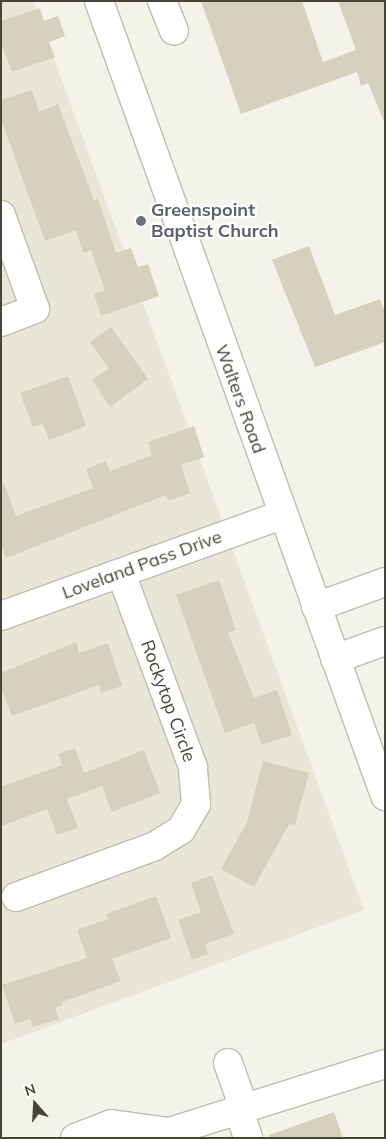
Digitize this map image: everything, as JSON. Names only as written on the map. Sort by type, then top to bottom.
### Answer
[{"type":"street","name":"Walters Road","points":[[99,1],[282,515],[385,796]]},
{"type":"street","points":[[162,1],[174,31]]},
{"type":"street","points":[[1,215],[35,309],[1,322]]},
{"type":"street","name":"Loveland Pass Drive","points":[[1,616],[282,515]]},
{"type":"street","name":"Rockytop Circle","points":[[16,897],[156,846],[181,830],[196,804],[193,767],[121,573]]},
{"type":"street","points":[[316,607],[385,582]]},
{"type":"street","points":[[335,659],[385,642]]},
{"type":"street","points":[[228,1063],[248,1138]]},
{"type":"street","points":[[75,1138],[110,1124],[168,1135],[241,1109],[385,1064]]},
{"type":"shaded area","points":[[1,1],[33,1],[364,910],[1,1044]]},
{"type":"building","points":[[201,1],[302,1],[323,62],[356,50],[338,1],[385,1],[385,124],[368,83],[361,86],[357,72],[241,114]]},
{"type":"building","points":[[40,8],[44,21],[58,16],[65,36],[49,42],[55,57],[12,72],[1,43],[1,21]]},
{"type":"building","points":[[32,90],[39,112],[58,104],[94,200],[98,199],[116,253],[131,248],[138,267],[148,264],[159,296],[101,316],[94,294],[105,290],[91,250],[83,253],[76,230],[45,241],[1,119],[1,100]]},
{"type":"building","points":[[309,246],[335,315],[380,299],[385,312],[385,342],[315,367],[272,260]]},
{"type":"building","points":[[111,327],[148,379],[110,407],[92,380],[109,368],[90,342]]},
{"type":"building","points":[[68,376],[86,426],[49,440],[43,424],[33,427],[20,393]]},
{"type":"building","points":[[194,426],[204,457],[181,465],[190,493],[168,501],[166,495],[6,558],[1,544],[1,484],[4,483],[16,516],[93,488],[86,469],[106,461],[110,471],[152,455],[148,442]]},
{"type":"building","points":[[219,580],[236,630],[228,633],[254,698],[277,690],[292,735],[262,745],[254,723],[225,733],[176,595]]},
{"type":"building","points":[[76,642],[79,653],[108,643],[122,686],[101,693],[99,685],[12,716],[1,687],[1,673]]},
{"type":"building","points":[[75,748],[84,773],[144,750],[160,793],[112,812],[102,786],[67,799],[78,828],[57,835],[47,809],[1,826],[1,787],[62,765],[58,754]]},
{"type":"building","points":[[263,761],[309,773],[295,825],[289,824],[254,887],[221,869],[247,822]]},
{"type":"building","points":[[212,875],[234,934],[205,944],[208,954],[192,960],[178,920],[201,912],[191,883]]},
{"type":"building","points":[[156,896],[171,938],[112,959],[121,981],[62,1002],[63,1005],[55,1008],[59,1019],[33,1027],[30,1019],[15,1024],[2,985],[87,958],[77,930],[108,919],[106,914]]},
{"type":"building","points":[[334,1112],[343,1138],[270,1138],[269,1135]]},
{"type":"place","name":"Greenspoint Baptist Church","points":[[141,221]]}]
